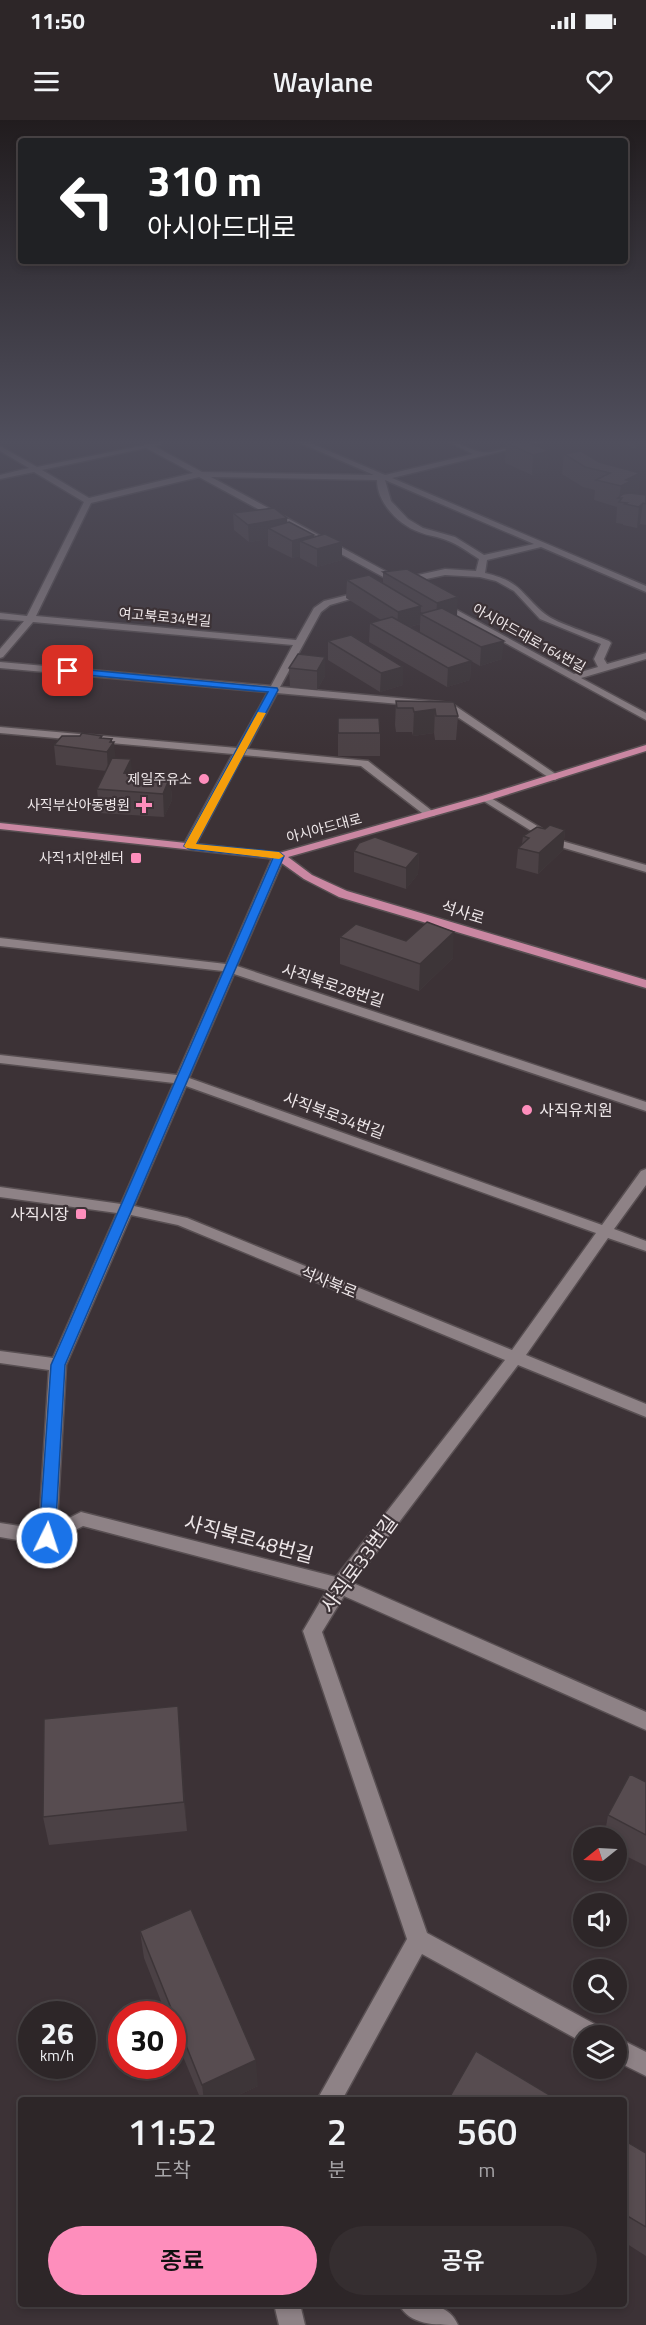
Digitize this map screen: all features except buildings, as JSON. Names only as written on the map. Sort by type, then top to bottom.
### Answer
[{"type":"main road","name":"아시아드대로","points":[[0,826],[279,856],[486,798],[646,748]]},
{"type":"main road","name":"석사로","points":[[279,856],[308,877],[343,894],[646,984]]},
{"type":"street","points":[[0,655],[30,619],[66,545]]},
{"type":"street","points":[[331,545],[409,588]]},
{"type":"street","points":[[462,545],[483,558],[541,545],[646,589]]},
{"type":"street","points":[[480,574],[483,558]]},
{"type":"street","points":[[388,585],[445,572],[480,574],[499,579],[517,589],[543,617],[606,643],[598,659],[603,668]]},
{"type":"street","points":[[189,846],[317,610],[327,603],[378,588]]},
{"type":"street","name":"아시아드대로164번길","points":[[429,599],[646,717]]},
{"type":"street","name":"여고북로34번길","points":[[0,616],[299,643]]},
{"type":"street","points":[[573,677],[646,656]]},
{"type":"street","points":[[0,665],[447,705],[555,777]]},
{"type":"street","points":[[0,730],[364,763],[430,814]]},
{"type":"street","points":[[486,798],[558,843],[646,869]]},
{"type":"street","points":[[0,1530],[47,1538],[58,1365],[279,856]]},
{"type":"street","name":"사직북로28번길","points":[[0,942],[230,968],[646,1107]]},
{"type":"street","name":"사직북로34번길","points":[[0,1059],[181,1080],[646,1246]]},
{"type":"street","name":"사직로33번길","points":[[418,1940],[312,1630],[340,1586],[515,1358],[646,1174]]},
{"type":"street","name":"석사북로","points":[[0,1192],[125,1209],[182,1221],[646,1411]]},
{"type":"street","points":[[0,1357],[58,1365]]},
{"type":"street","name":"사직북로48번길","points":[[47,1538],[81,1519],[340,1586],[646,1721]]},
{"type":"street","points":[[331,2097],[418,1940],[574,2025]]},
{"type":"street","points":[[627,2054],[646,2064]]},
{"type":"street","points":[[288,2307],[292,2325]]},
{"type":"street","points":[[417,2307],[446,2325]]},
{"type":"slow traffic","points":[[261,713],[189,846],[279,856]]},
{"type":"place","name":"제일주유소","points":[[204,779]]},
{"type":"place","name":"사직부산아동병원","points":[[144,805]]},
{"type":"place","name":"사직1치안센터","points":[[136,858]]},
{"type":"place","name":"사직유치원","points":[[527,1110]]},
{"type":"place","name":"사직시장","points":[[81,1214]]},
{"type":"route","points":[[47,1538],[58,1365],[279,856],[189,846],[274,690],[68,671]]}]
